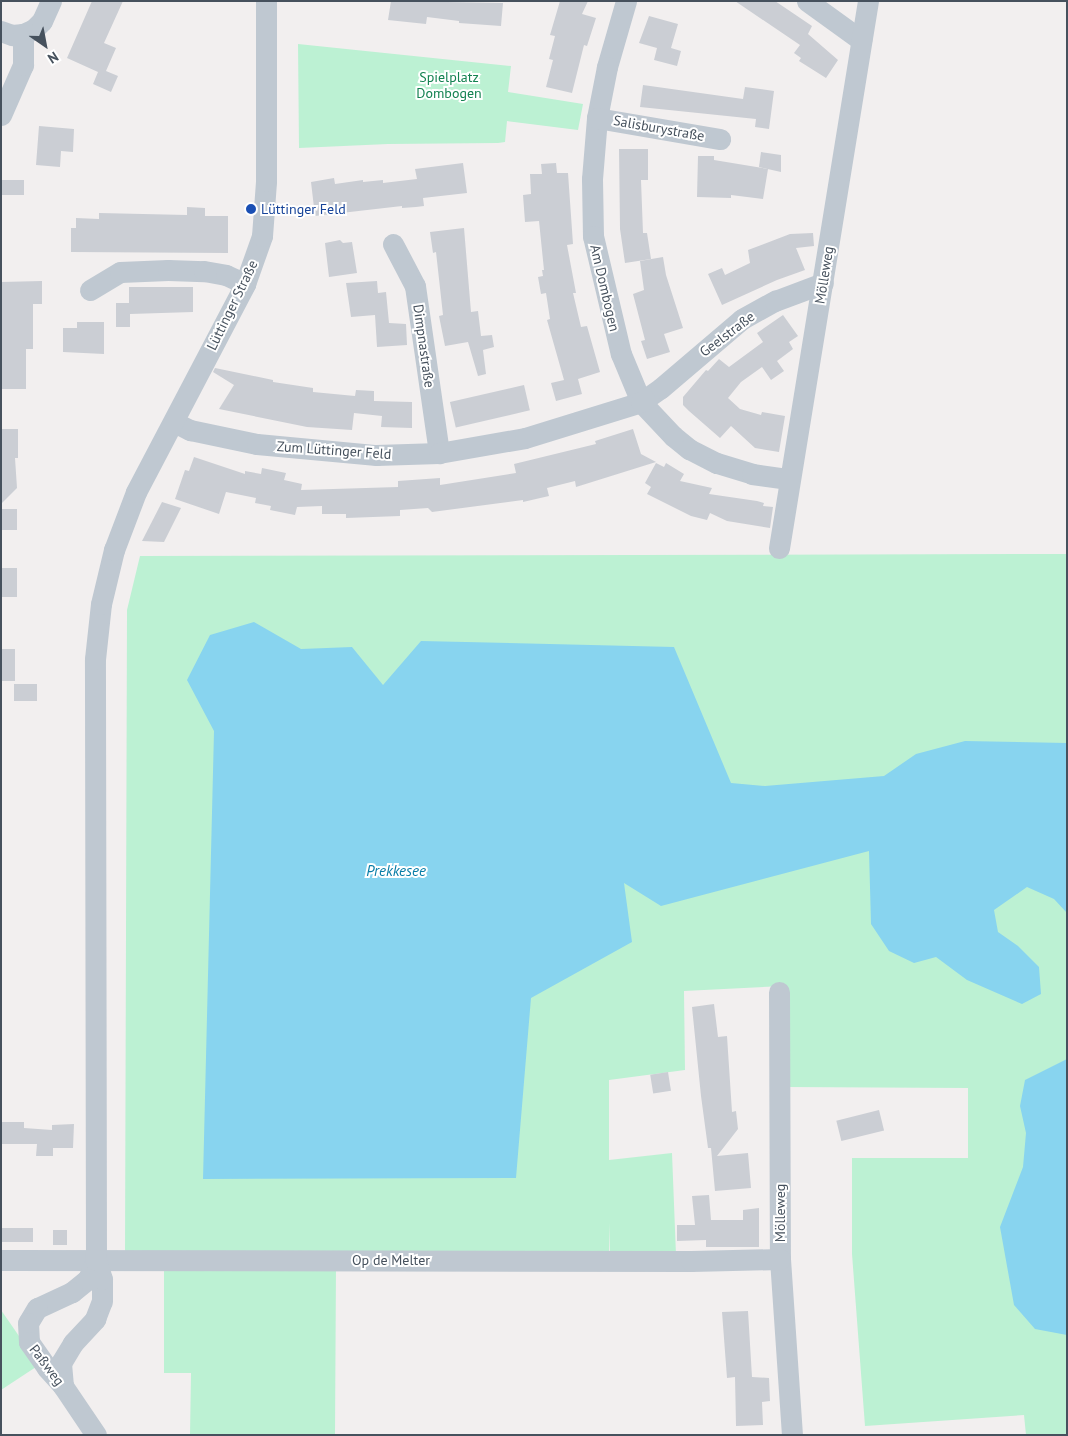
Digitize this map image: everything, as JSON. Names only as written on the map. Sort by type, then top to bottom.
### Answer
[{"type":"street","points":[[1,31],[23,34],[34,29],[42,21],[50,1]]},
{"type":"street","name":"Lüttinger Straße","points":[[96,1260],[95,659],[101,604],[114,550],[136,492],[245,284],[262,236],[266,181],[266,1]]},
{"type":"street","name":"Am Dombogen","points":[[626,1],[607,67],[598,118],[592,179],[593,236],[614,331],[632,383],[641,402],[689,449],[717,464],[752,474],[789,479]]},
{"type":"street","points":[[807,1],[861,40]]},
{"type":"street","name":"Mölleweg","points":[[779,548],[868,1]]},
{"type":"street","points":[[1,115],[24,65],[23,34]]},
{"type":"street","name":"Salisburystraße","points":[[598,118],[720,139]]},
{"type":"street","name":"Dimpnastraße","points":[[393,244],[415,286],[439,452]]},
{"type":"street","points":[[90,290],[120,272],[168,270],[204,271],[226,275],[245,284]]},
{"type":"street","name":"Geelstraße","points":[[641,402],[661,388],[742,319],[783,297],[823,283]]},
{"type":"street","name":"Zum Lüttinger Feld","points":[[174,422],[190,430],[258,444],[376,455],[439,452],[525,438],[641,402]]},
{"type":"street","name":"Mölleweg","points":[[779,992],[780,1259],[792,1435]]},
{"type":"street","name":"Op de Melter","points":[[1,1260],[690,1261],[780,1259]]},
{"type":"street","points":[[63,1386],[61,1363],[73,1343],[95,1319],[102,1301],[102,1279],[96,1260]]},
{"type":"street","name":"Paßweg","points":[[96,1260],[88,1279],[72,1292],[37,1308],[28,1324],[29,1342],[47,1368],[63,1386],[96,1435]]},
{"type":"green space","name":"Spielplatz Dombogen","points":[[298,44],[511,66],[508,92],[583,104],[578,130],[507,121],[505,142],[498,143],[388,144],[299,148]]},
{"type":"green space","points":[[1067,554],[1067,1435],[1026,1435],[1024,1415],[865,1426],[852,1254],[852,1158],[968,1158],[968,1088],[786,1087],[784,986],[684,991],[685,1070],[609,1080],[609,1160],[672,1153],[676,1255],[610,1255],[609,1223],[609,1255],[125,1253],[127,610],[140,556]]},
{"type":"green space","points":[[164,1266],[336,1266],[335,1435],[190,1435],[191,1373],[164,1373]]},
{"type":"green space","points":[[1,1310],[39,1365],[1,1390]]},
{"type":"water","name":"Prekkesee","points":[[254,622],[301,649],[352,647],[383,685],[421,641],[674,647],[731,783],[765,786],[884,776],[916,754],[965,741],[1067,743],[1067,913],[1054,899],[1027,887],[994,910],[998,932],[1018,946],[1039,967],[1041,994],[1022,1004],[967,980],[936,957],[914,963],[889,951],[871,924],[869,851],[661,906],[624,883],[632,942],[531,998],[516,1178],[203,1179],[214,731],[187,680],[210,635]]},
{"type":"water","points":[[1067,1059],[1067,1335],[1035,1329],[1014,1305],[1000,1227],[1023,1167],[1026,1133],[1020,1106],[1025,1080]]},
{"type":"building","points":[[92,1],[123,1],[104,43],[116,48],[106,71],[118,76],[111,92],[93,84],[98,72],[67,58]]},
{"type":"building","points":[[391,1],[503,3],[501,26],[459,23],[459,21],[427,17],[426,24],[388,20]]},
{"type":"building","points":[[560,1],[588,1],[582,14],[596,18],[587,46],[584,45],[572,93],[546,87],[553,60],[549,59],[555,36],[550,35]]},
{"type":"building","points":[[735,1],[775,1],[812,26],[808,34],[838,60],[826,78],[799,61],[801,58],[794,53],[800,45]]},
{"type":"building","points":[[649,16],[678,24],[671,48],[681,51],[677,66],[654,60],[657,48],[639,43]]},
{"type":"building","points":[[643,85],[743,99],[745,87],[774,91],[769,129],[755,127],[756,119],[640,107]]},
{"type":"building","points":[[39,126],[74,129],[73,152],[61,151],[60,167],[36,165]]},
{"type":"building","points":[[619,149],[648,149],[648,180],[641,180],[643,233],[647,233],[651,259],[625,263],[620,229]]},
{"type":"building","points":[[761,152],[781,155],[781,172],[759,167]]},
{"type":"building","points":[[698,156],[714,156],[714,160],[768,169],[763,199],[731,195],[731,198],[697,197]]},
{"type":"building","points":[[463,163],[467,193],[423,198],[424,206],[402,208],[402,206],[315,216],[311,182],[334,178],[335,184],[363,180],[363,182],[383,180],[383,183],[417,179],[415,169]]},
{"type":"building","points":[[556,163],[557,173],[568,173],[573,244],[567,245],[576,293],[573,293],[581,327],[587,326],[600,372],[578,379],[582,394],[556,401],[551,383],[564,380],[547,320],[550,319],[546,293],[541,294],[538,277],[543,276],[542,270],[544,270],[539,221],[525,222],[523,195],[531,194],[530,174],[542,174],[541,164]]},
{"type":"building","points":[[1,180],[24,180],[24,195],[1,195]]},
{"type":"building","points":[[187,207],[205,208],[205,216],[228,216],[228,253],[71,252],[71,228],[76,228],[76,218],[99,219],[99,213],[187,215]]},
{"type":"building","points":[[464,228],[471,312],[478,311],[481,336],[492,335],[494,347],[483,350],[486,374],[478,376],[468,342],[445,346],[439,316],[443,315],[436,252],[433,253],[430,232]]},
{"type":"building","points":[[813,233],[814,246],[796,248],[805,270],[777,280],[722,305],[708,274],[722,268],[725,275],[750,263],[748,250],[790,234]]},
{"type":"building","points":[[340,240],[343,243],[352,242],[357,273],[329,277],[325,243]]},
{"type":"building","points":[[663,257],[666,275],[683,328],[664,334],[670,352],[647,359],[641,341],[645,340],[633,294],[644,290],[640,261]]},
{"type":"building","points":[[42,281],[42,304],[33,304],[33,349],[26,349],[26,389],[1,389],[1,282]]},
{"type":"building","points":[[377,281],[378,293],[386,292],[389,323],[406,324],[407,345],[377,347],[375,315],[351,317],[346,283]]},
{"type":"building","points":[[129,287],[193,287],[193,312],[130,314],[130,327],[116,327],[116,303],[129,303]]},
{"type":"building","points":[[783,315],[798,336],[789,342],[793,349],[777,361],[784,371],[771,380],[762,367],[741,382],[728,398],[740,409],[761,415],[762,412],[785,416],[779,452],[755,448],[731,426],[720,438],[683,405],[683,397],[706,370],[708,371],[719,359],[729,367],[763,342],[757,333]]},
{"type":"building","points":[[77,322],[104,322],[104,354],[63,352],[63,328],[77,328]]},
{"type":"building","points":[[215,368],[273,380],[273,382],[313,388],[313,392],[355,396],[356,390],[374,391],[374,401],[412,402],[412,428],[381,427],[382,416],[354,413],[352,430],[307,427],[219,409],[234,385],[213,372]]},
{"type":"building","points":[[524,385],[530,410],[456,427],[450,402]]},
{"type":"building","points":[[1,429],[18,429],[18,458],[15,458],[17,488],[1,504]]},
{"type":"building","points":[[633,429],[641,454],[656,462],[576,487],[575,481],[547,488],[549,496],[523,502],[523,500],[432,512],[428,508],[400,510],[400,516],[346,518],[346,514],[322,514],[322,506],[297,507],[295,515],[270,510],[271,506],[255,503],[256,498],[226,492],[219,514],[175,499],[185,470],[189,471],[194,457],[245,474],[245,471],[261,474],[262,468],[286,473],[284,480],[302,484],[301,490],[398,487],[398,481],[440,478],[440,485],[516,473],[514,464],[596,444],[595,441]]},
{"type":"building","points":[[656,463],[664,467],[666,463],[684,474],[680,481],[712,488],[709,494],[757,501],[764,503],[763,506],[773,507],[770,528],[727,521],[710,513],[707,520],[691,516],[647,494],[651,487],[645,483]]},
{"type":"building","points":[[162,502],[181,508],[164,542],[142,541]]},
{"type":"building","points":[[1,509],[17,509],[17,530],[1,530]]},
{"type":"building","points":[[1,568],[17,568],[17,597],[1,597]]},
{"type":"building","points":[[1,649],[15,649],[15,681],[1,681]]},
{"type":"building","points":[[14,684],[37,684],[37,701],[14,701]]},
{"type":"building","points":[[714,1004],[718,1037],[727,1036],[732,1112],[736,1111],[738,1129],[717,1156],[748,1153],[751,1188],[715,1191],[711,1148],[708,1148],[701,1096],[692,1007]]},
{"type":"building","points":[[668,1072],[671,1091],[653,1094],[650,1075]]},
{"type":"building","points":[[879,1110],[884,1130],[841,1141],[836,1121]]},
{"type":"building","points":[[1,1122],[24,1122],[24,1128],[52,1130],[52,1125],[74,1124],[73,1148],[53,1148],[53,1156],[36,1156],[37,1144],[1,1144]]},
{"type":"building","points":[[709,1195],[711,1220],[743,1220],[743,1210],[759,1208],[759,1247],[706,1247],[706,1240],[677,1241],[677,1225],[695,1225],[692,1196]]},
{"type":"building","points":[[1,1228],[33,1228],[33,1242],[1,1242]]},
{"type":"building","points":[[53,1230],[67,1230],[67,1245],[53,1245]]},
{"type":"building","points":[[748,1311],[752,1377],[769,1378],[770,1401],[762,1402],[763,1425],[736,1426],[735,1377],[727,1378],[722,1312]]},
{"type":"place","name":"Lüttinger Feld","points":[[251,209]]}]
